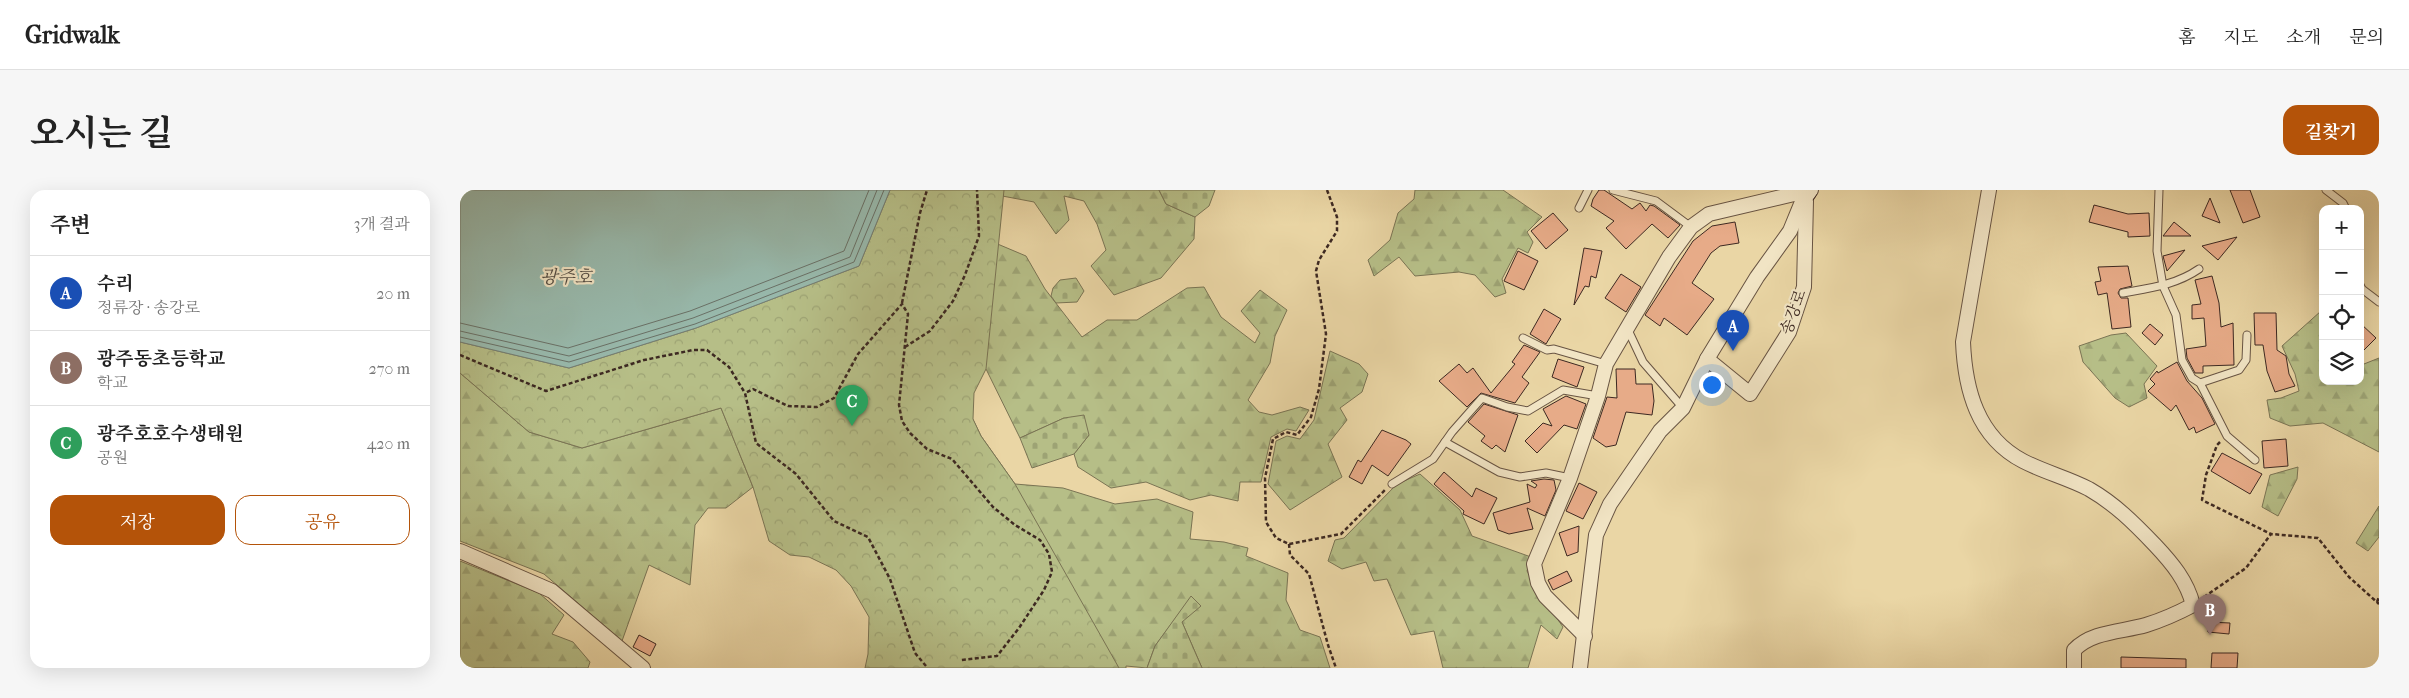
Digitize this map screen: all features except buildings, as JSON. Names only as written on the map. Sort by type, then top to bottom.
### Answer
[{"type":"street","points":[[1989,190],[1963,342],[1964,367],[1972,404],[2004,449],[2022,461],[2086,488],[2125,514],[2173,565],[2189,589],[2193,605],[2178,613],[2147,624],[2083,640],[2074,650],[2074,668]]},
{"type":"street","points":[[1585,636],[1545,596],[1538,583],[1534,564],[1570,478],[1598,396],[1606,364],[1628,330],[1669,257],[1691,226],[1709,214],[1808,191]]},
{"type":"street","points":[[1580,668],[1585,636],[1589,578],[1596,535],[1610,504],[1660,431],[1683,408],[1707,360],[1757,277],[1790,231],[1808,191]]},
{"type":"street","name":"송강로","points":[[1707,360],[1750,394],[1788,332],[1804,287],[1808,191]]},
{"type":"street","points":[[460,551],[552,591],[643,668]]},
{"type":"lane","points":[[1579,208],[1588,190]]},
{"type":"lane","points":[[1613,190],[1656,200],[1691,226]]},
{"type":"lane","points":[[2159,190],[2157,251],[2164,286],[2176,315],[2182,360],[2192,378],[2200,383],[2227,436],[2255,460]]},
{"type":"lane","points":[[2326,190],[2344,205]]},
{"type":"lane","points":[[2123,293],[2164,286],[2186,278],[2200,269]]},
{"type":"lane","points":[[2364,291],[2379,302]]},
{"type":"lane","points":[[1628,330],[1643,362],[1683,408]]},
{"type":"lane","points":[[2200,383],[2239,370],[2246,360],[2247,336]]},
{"type":"lane","points":[[1524,338],[1547,350],[1554,349],[1606,364]]},
{"type":"lane","points":[[1392,484],[1433,459],[1444,442],[1482,398],[1528,412],[1563,390],[1598,396]]},
{"type":"lane","points":[[1444,442],[1460,448],[1499,472],[1520,477],[1546,473],[1570,478]]},
{"type":"path","points":[[745,393],[753,389],[788,406],[817,407],[834,398],[858,354],[902,304],[920,213],[927,190]]},
{"type":"path","points":[[904,348],[930,330],[953,301],[979,236],[978,190]]},
{"type":"path","points":[[1327,190],[1337,217],[1337,231],[1318,260],[1316,271],[1326,334],[1319,389],[1311,417],[1297,435],[1286,432],[1273,439],[1265,478],[1266,522],[1276,538],[1289,544],[1341,534],[1392,484]]},
{"type":"path","points":[[902,304],[908,314],[899,405],[902,421],[910,433],[927,449],[952,459],[993,507],[1015,525],[1040,540],[1049,554],[1052,572],[1030,613],[997,656],[961,660]]},
{"type":"path","points":[[460,355],[546,391],[644,360],[693,350],[707,350],[729,367],[745,393],[756,443],[796,474],[834,521],[868,537],[890,579],[915,653],[926,666]]},
{"type":"path","points":[[2227,436],[2216,445],[2206,474],[2202,500],[2270,534],[2318,538],[2349,577],[2378,603]]},
{"type":"path","points":[[2193,605],[2246,568],[2270,534]]},
{"type":"path","points":[[1289,544],[1290,556],[1309,574],[1336,668]]},
{"type":"path","points":[[2378,603],[2379,597]]},
{"type":"green space","points":[[890,190],[1004,190],[986,369],[974,393],[973,419],[981,436],[1015,484],[1119,668],[865,668],[868,654],[869,617],[851,586],[836,570],[809,557],[790,555],[769,541],[753,487],[721,408],[582,448],[529,432],[460,373],[460,342],[569,368],[696,328],[859,266]]},
{"type":"green space","points":[[985,190],[1159,190],[1166,204],[1195,217],[1194,239],[1161,278],[1114,295],[1091,266],[1106,250],[1097,224],[1084,201],[1064,196],[1069,220],[1056,234],[1034,202],[997,195]]},
{"type":"green space","points":[[1159,190],[1215,190],[1209,206],[1195,217],[1166,204]]},
{"type":"green space","points":[[1415,190],[1503,190],[1542,217],[1527,232],[1533,242],[1528,253],[1518,248],[1502,279],[1506,293],[1495,297],[1475,275],[1459,272],[1415,276],[1399,257],[1374,276],[1368,260],[1390,240],[1398,213],[1414,199]]},
{"type":"green space","points":[[981,237],[1026,256],[1045,289],[1082,337],[1107,320],[1137,320],[1187,288],[1204,287],[1221,317],[1255,343],[1260,333],[1241,311],[1260,290],[1287,310],[1275,336],[1270,363],[1248,400],[1259,412],[1272,415],[1300,407],[1309,410],[1296,431],[1287,429],[1271,437],[1261,482],[1240,482],[1238,501],[1211,495],[1190,500],[1146,482],[1111,488],[1078,467],[1074,454],[1089,435],[1064,418],[1020,438],[986,369],[973,377],[963,399],[981,436],[1015,484],[1063,488],[1115,504],[1157,499],[1193,512],[1190,539],[1224,542],[1248,548],[1246,556],[1288,573],[1286,600],[1300,630],[1320,637],[1330,668],[1202,668],[1182,622],[1191,597],[1155,646],[1147,668],[1126,666],[1126,668],[1091,668],[907,350]]},
{"type":"green space","points":[[1076,278],[1084,291],[1077,302],[1056,303],[1051,296],[1053,288],[1060,280]]},
{"type":"green space","points":[[2319,313],[2319,385],[2364,385],[2364,364],[2379,358],[2379,452],[2323,423],[2290,426],[2270,418],[2267,400],[2281,398],[2299,391],[2295,374],[2282,346]]},
{"type":"green space","points":[[2126,333],[2157,366],[2144,384],[2147,398],[2129,407],[2115,398],[2083,362],[2079,346],[2111,335]]},
{"type":"green space","points":[[1330,351],[1359,364],[1368,374],[1362,392],[1340,408],[1347,420],[1328,444],[1342,477],[1290,510],[1268,484],[1276,441],[1287,436],[1300,439],[1314,420]]},
{"type":"green space","points":[[460,373],[529,432],[582,448],[721,408],[753,487],[726,508],[708,508],[695,525],[690,585],[649,565],[622,641],[544,574],[460,541]]},
{"type":"green space","points":[[1084,415],[1089,435],[1074,454],[1032,468],[1020,438],[1064,418]]},
{"type":"green space","points":[[2298,467],[2297,479],[2278,516],[2262,507],[2270,475]]},
{"type":"green space","points":[[1420,474],[1460,510],[1472,536],[1531,557],[1527,571],[1538,591],[1563,627],[1557,639],[1541,625],[1528,668],[1443,668],[1434,631],[1411,635],[1387,579],[1374,581],[1366,562],[1342,569],[1328,561],[1335,540],[1344,538],[1397,484]]},
{"type":"green space","points":[[2379,506],[2379,537],[2368,551],[2356,543]]},
{"type":"green space","points":[[460,561],[539,593],[564,615],[552,634],[573,642],[590,662],[588,668],[460,668]]},
{"type":"green space","points":[[1191,596],[1201,606],[1182,622],[1202,668],[1147,668],[1155,646]]},
{"type":"water","name":"광주호","points":[[460,190],[890,190],[859,266],[696,328],[569,368],[460,342]]},
{"type":"place","name":"수리","points":[[1733,351]]},
{"type":"place","name":"광주호호수생태원","points":[[852,426]]},
{"type":"place","name":"광주동초등학교","points":[[2210,635]]}]
